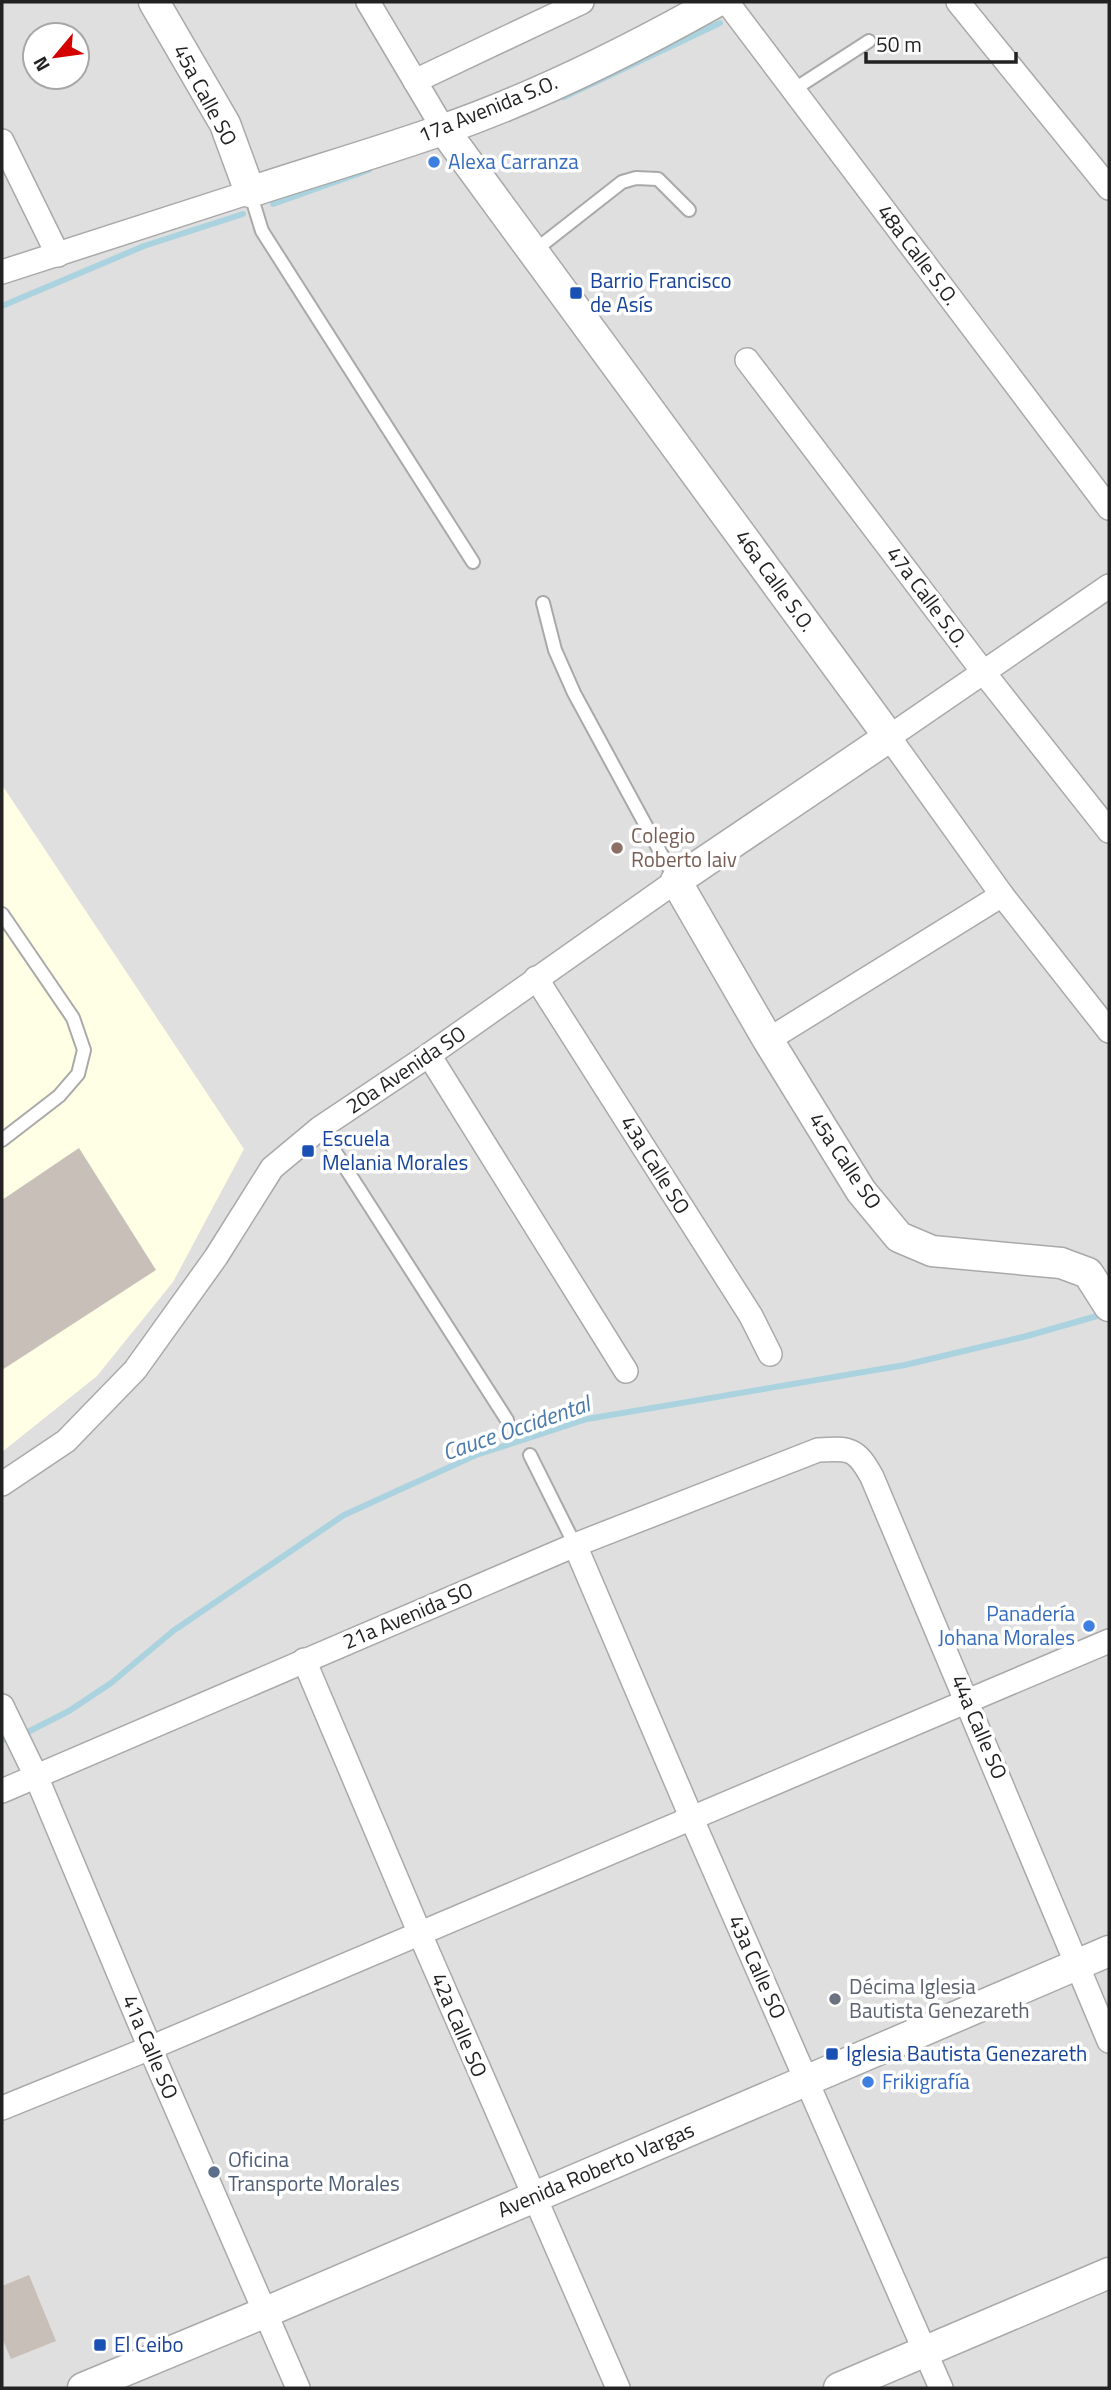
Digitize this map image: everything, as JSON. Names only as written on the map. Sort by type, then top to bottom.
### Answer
[{"type":"street","name":"45a Calle SO","points":[[154,2],[225,124],[250,192]]},
{"type":"street","points":[[368,2],[444,130]]},
{"type":"street","points":[[415,81],[582,2]]},
{"type":"street","name":"17a Avenida S.O.","points":[[250,192],[444,130],[613,56],[716,2]]},
{"type":"street","name":"48a Calle S.O.","points":[[727,2],[1109,508]]},
{"type":"street","points":[[958,2],[1109,188]]},
{"type":"street","name":"46a Calle S.O.","points":[[444,130],[1002,895],[1109,1031]]},
{"type":"street","points":[[2,141],[58,255]]},
{"type":"street","points":[[2,272],[250,192]]},
{"type":"street","name":"47a Calle S.O.","points":[[747,360],[984,673],[1109,831]]},
{"type":"street","points":[[889,737],[1109,586]]},
{"type":"street","name":"20a Avenida SO","points":[[2,1485],[66,1441],[135,1370],[216,1257],[272,1168],[320,1128],[889,737]]},
{"type":"street","name":"45a Calle SO","points":[[676,881],[768,1040],[861,1191],[899,1237],[932,1251],[1061,1263],[1088,1273],[1109,1306]]},
{"type":"street","points":[[768,1040],[1002,895]]},
{"type":"street","name":"43a Calle SO","points":[[537,978],[751,1316],[770,1354]]},
{"type":"street","points":[[429,1055],[626,1371]]},
{"type":"street","name":"44a Calle SO","points":[[818,1450],[842,1449],[861,1457],[872,1477],[1109,2041]]},
{"type":"street","name":"21a Avenida SO","points":[[2,1791],[575,1545],[818,1450]]},
{"type":"street","name":"43a Calle SO","points":[[575,1545],[941,2388]]},
{"type":"street","points":[[2,2108],[150,2048],[1109,1641]]},
{"type":"street","name":"42a Calle SO","points":[[304,1660],[618,2388]]},
{"type":"street","name":"41a Calle SO","points":[[6,1715],[36,1776],[150,2048],[298,2388]]},
{"type":"street","name":"Avenida Roberto Vargas","points":[[83,2388],[1109,1951]]},
{"type":"street","points":[[839,2388],[1109,2273]]},
{"type":"lane","points":[[793,90],[869,41]]},
{"type":"lane","points":[[534,251],[622,182],[636,178],[658,179],[689,210]]},
{"type":"lane","points":[[250,192],[262,231],[473,562]]},
{"type":"lane","points":[[543,603],[555,650],[573,693],[676,881]]},
{"type":"lane","points":[[2,914],[73,1018],[84,1050],[78,1074],[59,1096],[2,1140]]},
{"type":"lane","points":[[320,1128],[507,1420]]},
{"type":"lane","points":[[530,1455],[575,1545]]},
{"type":"shaded area","points":[[2,2],[1109,2],[1109,2388],[2,2388]]},
{"type":"shaded area","points":[[2,785],[244,1149],[173,1282],[97,1376],[2,1452]]},
{"type":"building","points":[[79,1148],[156,1270],[2,1370],[2,1200]]},
{"type":"building","points":[[29,2275],[56,2341],[11,2359],[2,2338],[2,2286]]},
{"type":"waterway","points":[[564,97],[720,23]]},
{"type":"waterway","points":[[273,204],[369,170]]},
{"type":"waterway","points":[[2,306],[144,246],[243,214]]},
{"type":"waterway","name":"Cauce Occidental","points":[[2,1740],[14,1739],[69,1711],[111,1683],[173,1631],[344,1515],[476,1455],[587,1419],[905,1365],[1027,1336],[1104,1314]]},
{"type":"place","name":"Alexa Carranza","points":[[434,162]]},
{"type":"place","name":"Barrio Francisco de Asís","points":[[576,293]]},
{"type":"place","name":"Colegio Roberto laiv","points":[[617,848]]},
{"type":"place","name":"Escuela Melania Morales","points":[[308,1151]]},
{"type":"place","name":"Panadería Johana Morales","points":[[1089,1626]]},
{"type":"place","name":"Décima Iglesia Bautista Genezareth","points":[[835,1999]]},
{"type":"place","name":"Iglesia Bautista Genezareth","points":[[832,2054]]},
{"type":"place","name":"Frikigrafía","points":[[868,2082]]},
{"type":"place","name":"Oficina Transporte Morales","points":[[214,2172]]},
{"type":"place","name":"El Ceibo","points":[[100,2345]]}]
